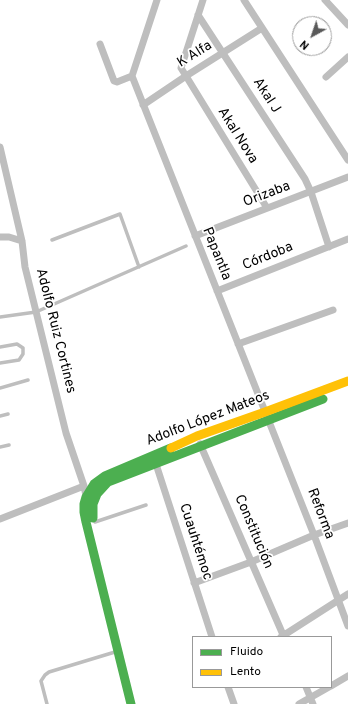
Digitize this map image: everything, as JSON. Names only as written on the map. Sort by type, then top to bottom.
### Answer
[{"type":"main road","name":"Adolfo López Mateos","points":[[93,504],[97,494],[108,482],[201,446],[348,381]]},
{"type":"main road","name":"Adolfo López Mateos","points":[[86,497],[94,484],[105,476],[197,436],[348,390]]},
{"type":"main road","name":"Adolfo Ruiz Cortines","points":[[86,497],[84,504],[86,522],[131,704]]},
{"type":"main road","points":[[93,504],[92,514],[138,704]]},
{"type":"street","points":[[100,44],[114,81],[116,82],[132,76],[157,0]]},
{"type":"street","points":[[186,76],[181,68],[203,0]]},
{"type":"street","points":[[244,0],[348,160]]},
{"type":"street","points":[[325,0],[348,25]]},
{"type":"street","name":"Akal J","points":[[198,15],[305,179],[311,192],[329,247]]},
{"type":"street","name":"K Alfa","points":[[143,105],[262,28]]},
{"type":"street","points":[[326,77],[348,58]]},
{"type":"street","name":"Papantla","points":[[132,76],[266,416]]},
{"type":"street","name":"Akal Nova","points":[[186,76],[267,208]]},
{"type":"street","name":"Adolfo Ruiz Cortines","points":[[0,147],[2,171],[22,241],[36,312],[66,433],[84,486],[86,497]]},
{"type":"street","name":"Orizaba","points":[[195,236],[348,177]]},
{"type":"street","points":[[0,236],[22,241]]},
{"type":"street","name":"Córdoba","points":[[217,291],[348,239]]},
{"type":"street","points":[[238,344],[333,310]]},
{"type":"street","name":"Reforma","points":[[266,416],[348,626]]},
{"type":"street","name":"Constitución","points":[[197,436],[283,636]]},
{"type":"street","name":"Cuauhtémoc","points":[[153,455],[212,636]]},
{"type":"street","points":[[0,518],[84,486]]},
{"type":"street","points":[[86,497],[93,504]]},
{"type":"street","points":[[194,583],[348,523]]},
{"type":"street","points":[[283,636],[348,594]]},
{"type":"street","points":[[332,685],[348,676]]},
{"type":"street","points":[[228,688],[234,704]]},
{"type":"street","points":[[306,688],[312,701]]},
{"type":"street","points":[[299,704],[312,701],[328,688]]},
{"type":"lane","points":[[52,240],[120,214],[139,267]]},
{"type":"lane","points":[[0,317],[36,312],[186,246]]},
{"type":"lane","points":[[0,348],[17,344],[23,348],[23,354],[19,360],[0,363]]},
{"type":"lane","points":[[0,388],[28,380]]},
{"type":"lane","points":[[0,416],[8,414]]},
{"type":"lane","points":[[0,446],[9,445]]},
{"type":"lane","points":[[94,522],[146,505]]},
{"type":"lane","points":[[47,704],[41,681],[49,672],[118,651]]},
{"type":"traffic: fast","points":[[93,518],[93,504],[97,494],[108,482],[323,399]]},
{"type":"traffic: fast","points":[[131,704],[86,522],[84,504],[86,497],[94,484],[105,476],[171,448]]},
{"type":"traffic: slow","points":[[171,448],[197,436],[348,381]]}]
